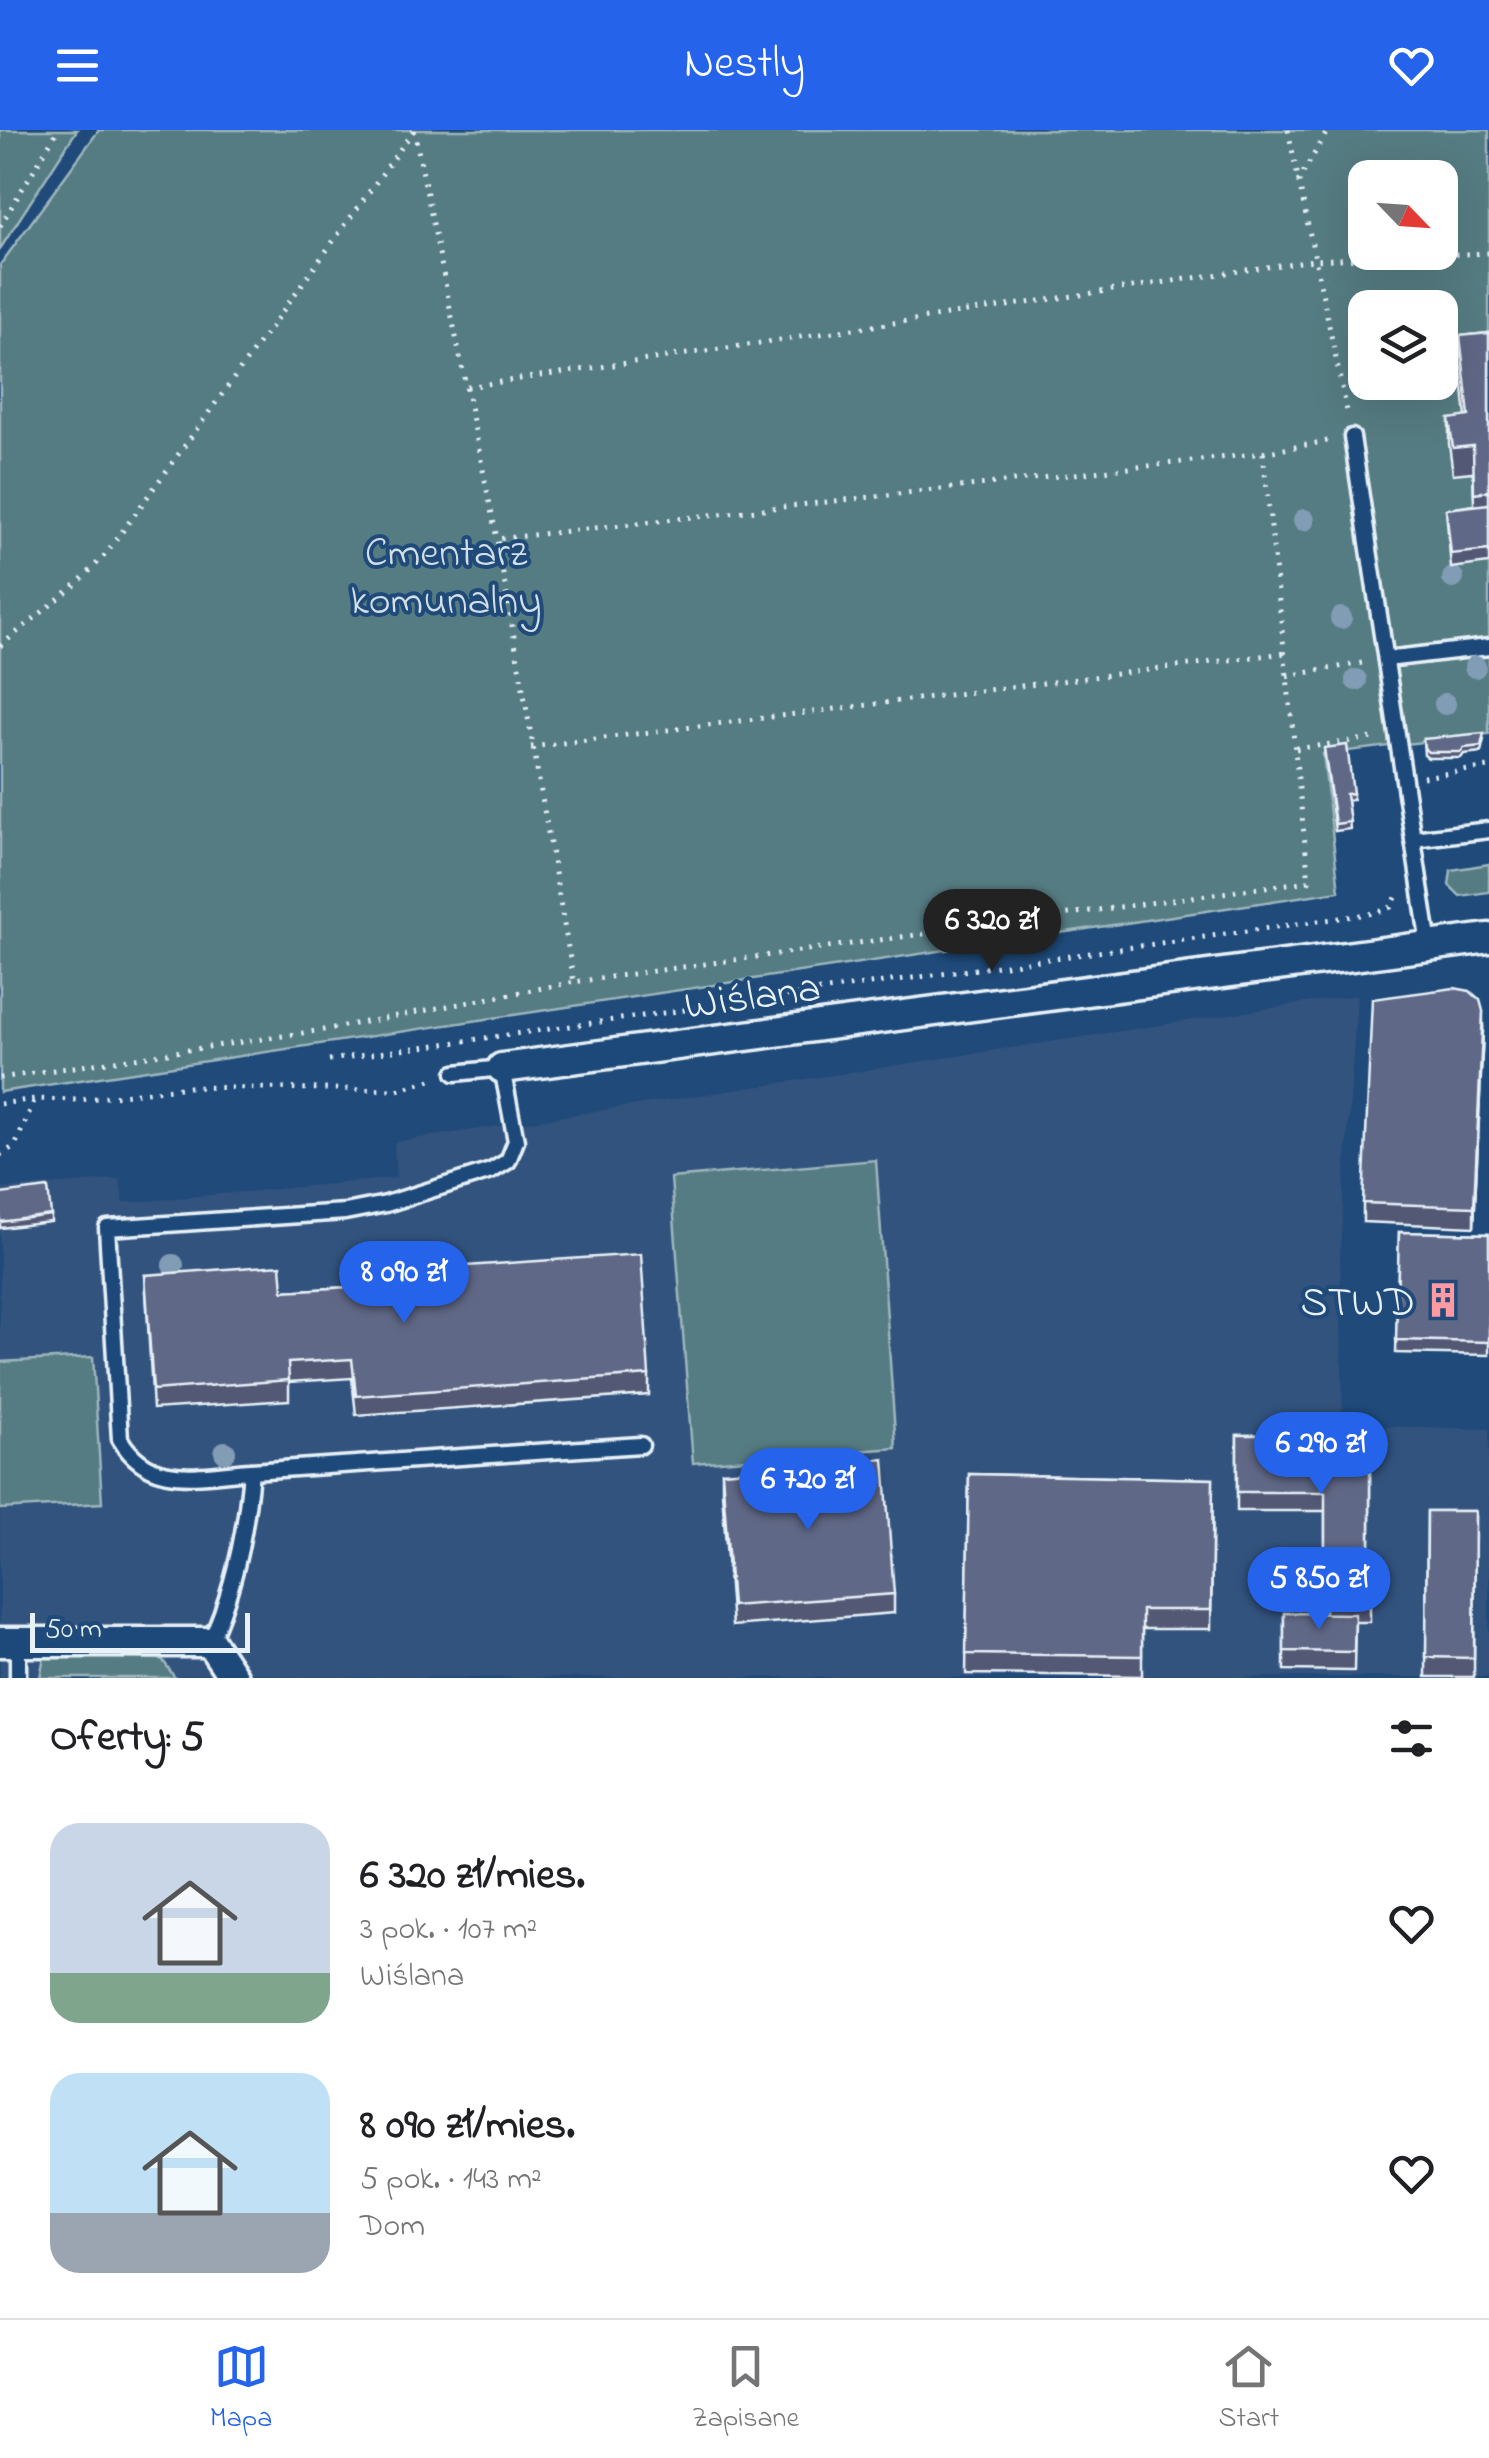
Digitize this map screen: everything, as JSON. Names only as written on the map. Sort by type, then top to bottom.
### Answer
[{"type":"street","name":"Wiślana","points":[[502,1068],[1489,938]]},
{"type":"street","points":[[9,1642],[210,1642],[234,1678]]},
{"type":"lane","points":[[1352,437],[1429,945]]},
{"type":"lane","points":[[1386,660],[1489,647]]},
{"type":"lane","points":[[1413,840],[1489,830]]},
{"type":"lane","points":[[455,1073],[502,1068],[516,1142],[508,1161],[491,1171],[386,1204],[344,1212],[107,1228],[120,1438],[141,1464],[169,1476],[642,1445]]},
{"type":"lane","points":[[210,1642],[228,1601],[251,1470]]},
{"type":"lane","points":[[9,1642],[18,1678]]},
{"type":"path","points":[[0,226],[58,130]]},
{"type":"path","points":[[414,130],[496,539],[574,982]]},
{"type":"path","points":[[0,646],[106,554],[414,130]]},
{"type":"path","points":[[496,539],[1263,453],[1352,437],[1288,130]]},
{"type":"path","points":[[1297,185],[1328,130]]},
{"type":"path","points":[[467,387],[1313,260],[1489,253]]},
{"type":"path","points":[[0,1078],[323,1030],[574,982],[1310,881],[1263,453]]},
{"type":"path","points":[[531,747],[1285,653]]},
{"type":"path","points":[[1287,676],[1386,660]]},
{"type":"path","points":[[1295,749],[1397,734]]},
{"type":"path","points":[[1404,780],[1489,767]]},
{"type":"path","points":[[328,1060],[1374,913],[1392,907],[1399,889]]},
{"type":"path","points":[[0,1104],[35,1099],[80,1100],[188,1087],[397,1090],[455,1073]]},
{"type":"path","points":[[0,1155],[14,1146],[35,1099]]},
{"type":"shaded area","points":[[1357,995],[1340,1251],[1343,1425],[1489,1429],[1489,1677],[0,1678],[0,1189],[120,1179],[123,1203],[396,1178],[394,1142]]},
{"type":"green space","points":[[0,130],[77,130],[0,249]]},
{"type":"green space","name":"Cmentarz komunalny","points":[[99,130],[1489,130],[1489,734],[1323,754],[1339,891],[0,1092],[0,265]]},
{"type":"green space","points":[[1489,864],[1489,892],[1460,896],[1449,885],[1451,870]]},
{"type":"green space","points":[[876,1160],[896,1448],[693,1463],[671,1178]]},
{"type":"green space","points":[[93,1357],[102,1503],[0,1509],[0,1362]]},
{"type":"green space","points":[[44,1656],[162,1659],[175,1678],[40,1678]]},
{"type":"building","points":[[1489,333],[1489,491],[1474,493],[1473,446],[1453,448],[1449,419],[1469,416],[1460,336]]},
{"type":"building","points":[[1489,504],[1489,550],[1451,554],[1446,509]]},
{"type":"building","points":[[1484,733],[1481,746],[1461,752],[1428,752],[1424,748],[1423,739]]},
{"type":"building","points":[[1347,745],[1353,793],[1346,794],[1350,822],[1335,824],[1324,748]]},
{"type":"building","points":[[1454,988],[1470,991],[1480,1000],[1483,1011],[1474,1207],[1363,1203],[1372,999]]},
{"type":"building","points":[[48,1188],[51,1215],[0,1222],[0,1194]]},
{"type":"building","name":"STWD","points":[[1399,1232],[1489,1234],[1489,1342],[1396,1340]]},
{"type":"building","points":[[641,1254],[649,1375],[356,1396],[352,1359],[288,1363],[289,1380],[153,1390],[145,1275],[281,1265],[283,1291],[349,1287],[348,1274]]},
{"type":"building","points":[[1237,1435],[1370,1435],[1370,1602],[1325,1603],[1325,1492],[1237,1492]]},
{"type":"building","points":[[884,1459],[894,1594],[732,1606],[722,1472]]},
{"type":"building","points":[[969,1474],[1213,1479],[1211,1610],[1142,1610],[1142,1656],[966,1654]]},
{"type":"building","points":[[1427,1511],[1475,1511],[1474,1658],[1426,1657]]},
{"type":"building","points":[[1284,1613],[1355,1614],[1354,1652],[1284,1651]]},
{"type":"place","name":"STWD","points":[[1443,1300]]}]
